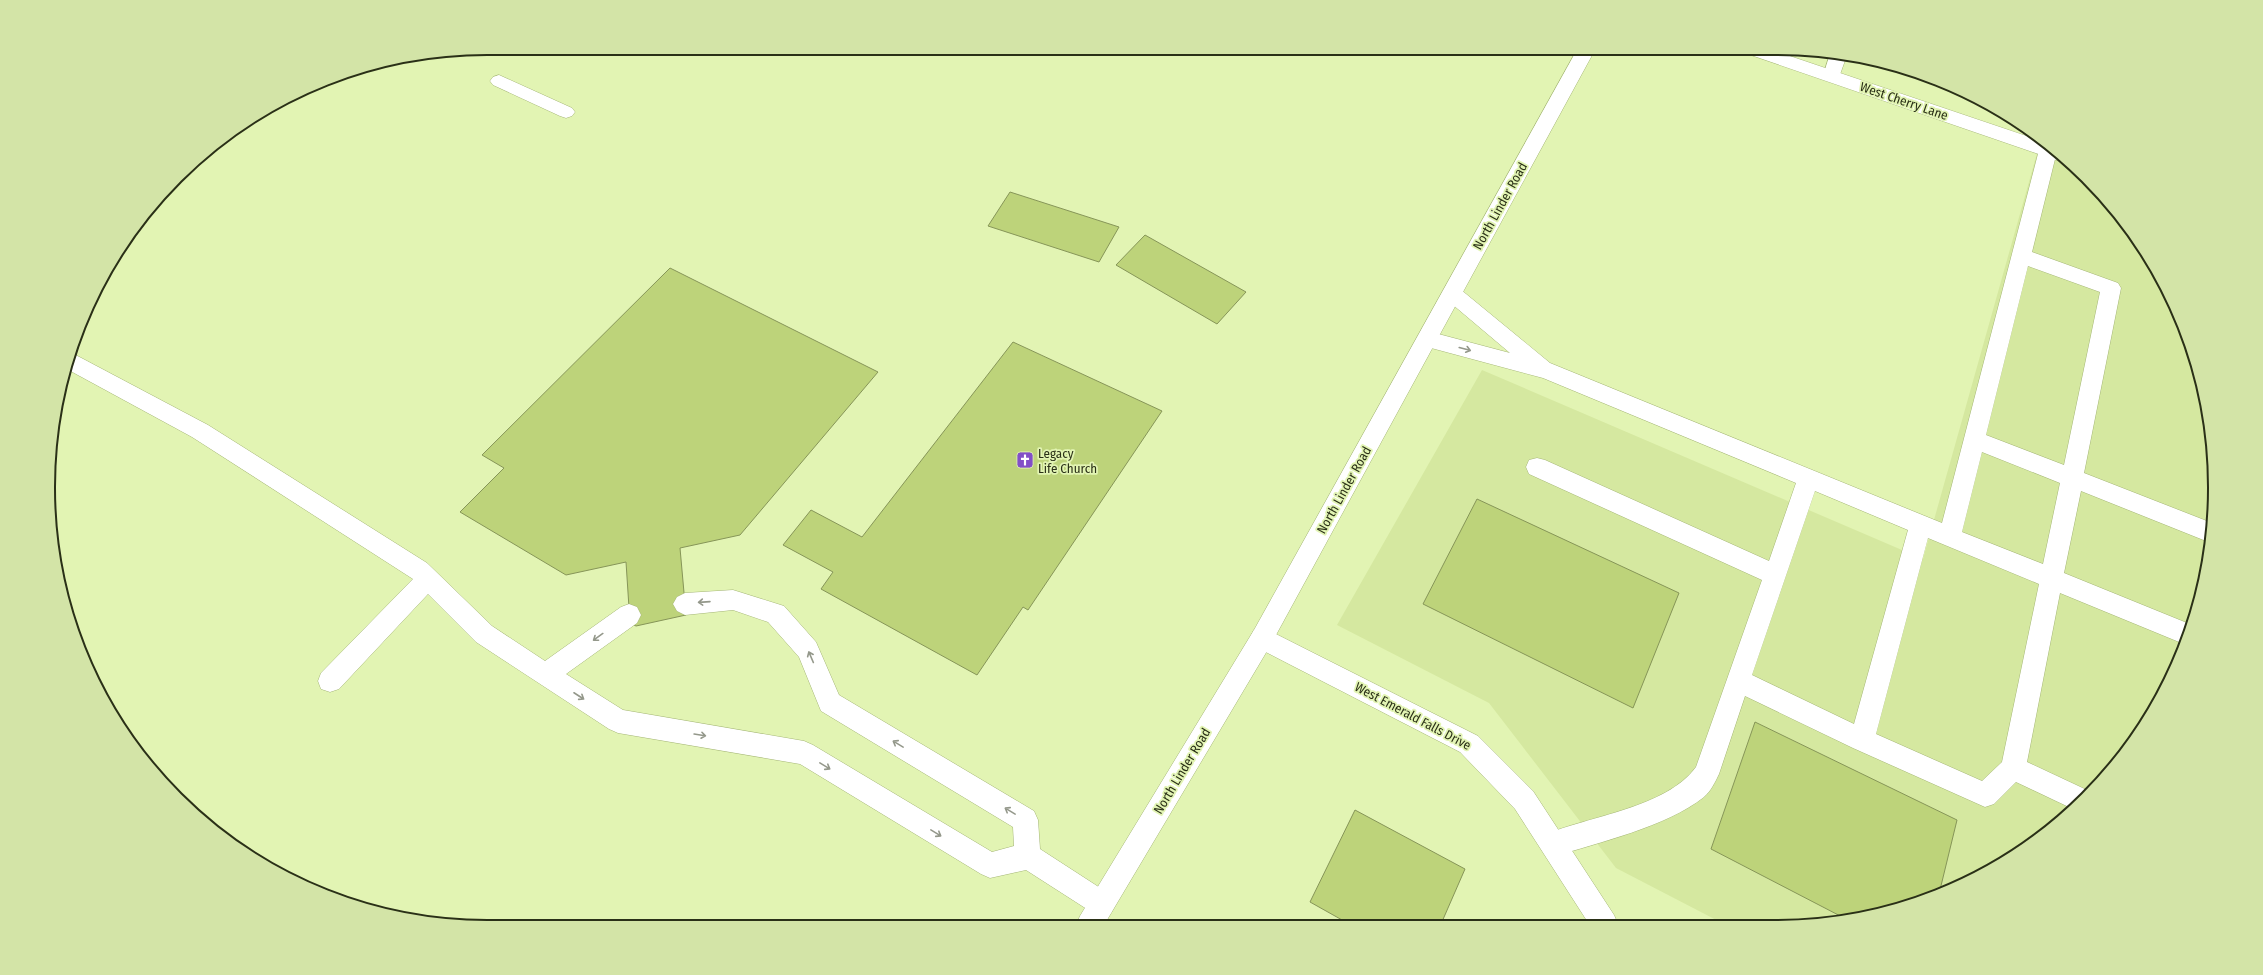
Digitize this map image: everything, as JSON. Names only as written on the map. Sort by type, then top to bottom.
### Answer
[{"type":"main road","name":"North Linder Road","points":[[1095,915],[1262,638],[1453,294],[1583,55]]},
{"type":"main road","name":"West Cherry Lane","points":[[1769,55],[2045,149]]},
{"type":"main road","points":[[1832,76],[1837,60]]},
{"type":"main road","points":[[499,81],[566,112]]},
{"type":"main road","points":[[1950,536],[2021,256],[2053,155]]},
{"type":"main road","points":[[1739,681],[1862,740],[1985,795],[2013,768],[2111,288],[2021,256]]},
{"type":"main road","points":[[1453,294],[1547,371]]},
{"type":"main road","points":[[1427,339],[1547,371],[2053,577],[2183,632]]},
{"type":"main road","points":[[74,363],[200,432],[419,570],[427,580],[484,634],[618,721],[804,753],[990,865],[1028,856]]},
{"type":"main road","points":[[1974,439],[2205,530]]},
{"type":"main road","points":[[1537,467],[1775,575]]},
{"type":"main road","points":[[1553,844],[1634,817],[1677,800],[1694,790],[1706,774],[1809,478]]},
{"type":"main road","points":[[1862,740],[1921,524]]},
{"type":"main road","points":[[330,681],[427,580]]},
{"type":"main road","points":[[685,604],[733,600],[776,614],[808,650],[830,703],[1025,820],[1028,856],[1095,915]]},
{"type":"main road","points":[[546,674],[630,615]]},
{"type":"main road","name":"West Emerald Falls Drive","points":[[1262,638],[1469,744],[1524,800],[1602,920]]},
{"type":"main road","points":[[2013,768],[2076,798]]},
{"type":"shaded area","points":[[2039,144],[2061,162],[2101,202],[2119,224],[2150,271],[2163,296],[2185,348],[2200,403],[2207,459],[2208,488],[2204,544],[2200,572],[2193,599],[2185,627],[2175,653],[2150,704],[2119,751],[2101,773],[2061,813],[2016,847],[1992,862],[1941,887],[1915,897],[1860,912],[1804,919],[1716,920],[1616,868],[1489,703],[1337,625],[1482,370],[1923,559]]},
{"type":"building","points":[[1010,192],[1119,227],[1099,262],[988,226]]},
{"type":"building","points":[[1145,235],[1246,292],[1217,324],[1116,265]]},
{"type":"building","points":[[670,268],[878,372],[740,535],[680,548],[686,615],[636,626],[630,623],[626,562],[566,575],[460,512],[504,468],[482,455]]},
{"type":"building","name":"Legacy Life Church","points":[[1013,342],[1162,411],[1028,610],[1023,607],[977,675],[821,589],[833,572],[783,545],[811,510],[862,537]]},
{"type":"building","points":[[1477,499],[1679,593],[1633,708],[1423,604]]},
{"type":"building","points":[[1755,722],[1957,820],[1941,887],[1915,897],[1887,905],[1860,912],[1838,915],[1711,849]]},
{"type":"building","points":[[1355,810],[1465,869],[1443,920],[1342,920],[1310,902]]},
{"type":"place","name":"Legacy Life Church","points":[[1025,460]]}]
